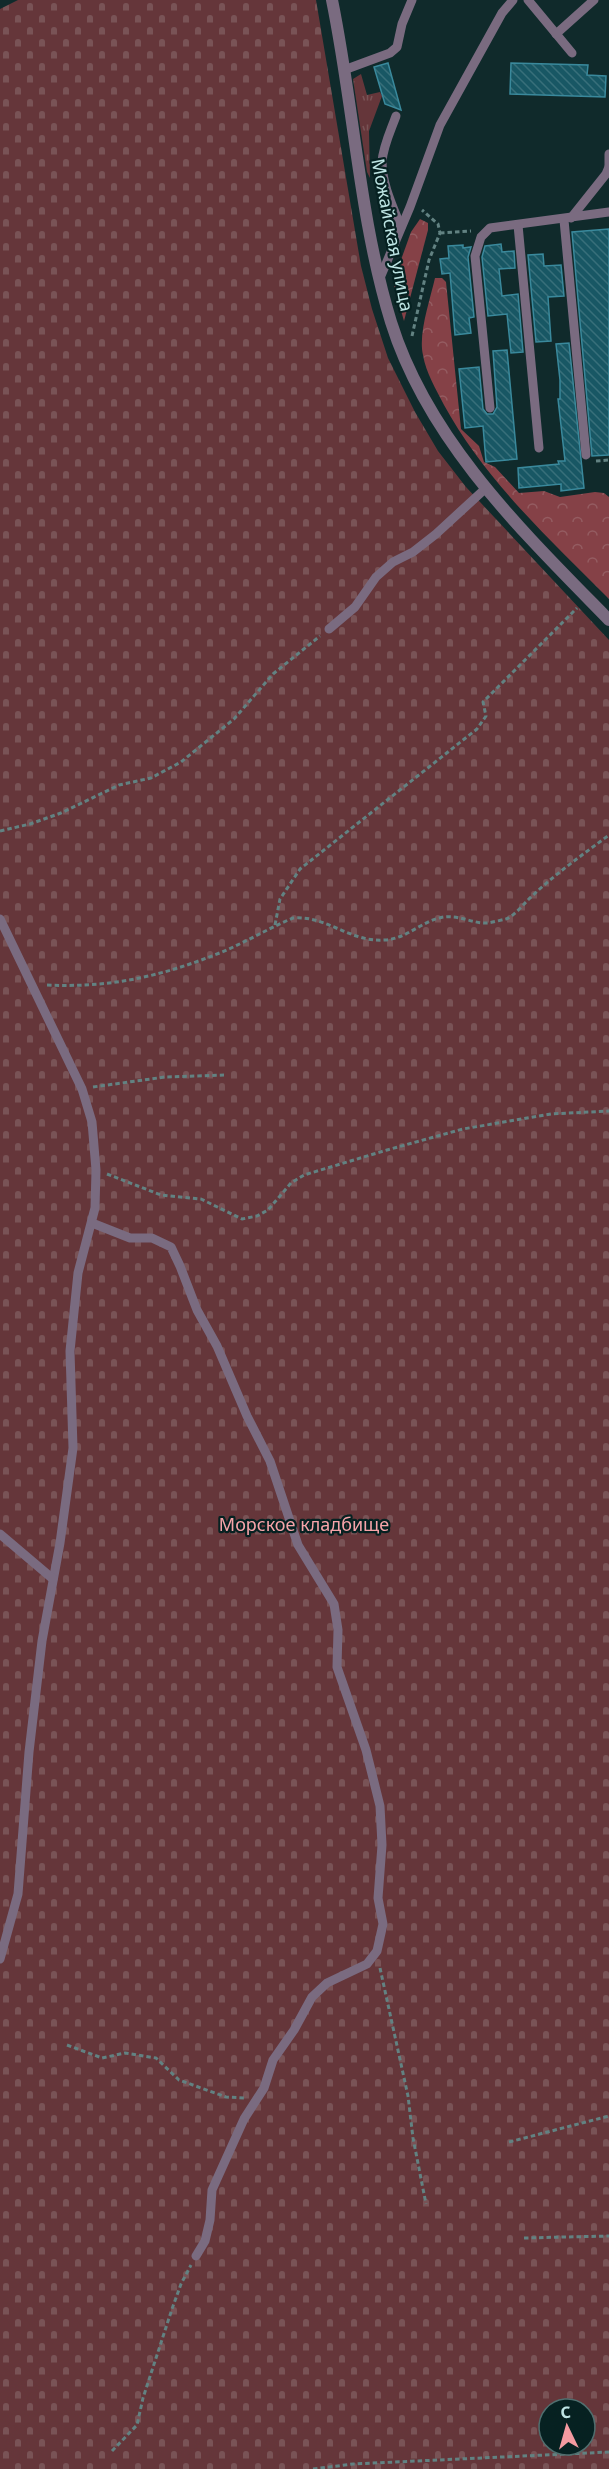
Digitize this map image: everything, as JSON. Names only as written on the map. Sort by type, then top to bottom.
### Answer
[{"type":"street","name":"Можайская улица","points":[[332,0],[369,225],[380,278],[391,322],[407,361],[450,442],[486,488],[609,620]]},
{"type":"lane","points":[[344,70],[390,53],[397,47],[402,24],[412,0]]},
{"type":"lane","points":[[380,278],[410,207],[440,125],[502,13],[513,0]]},
{"type":"lane","points":[[528,0],[572,53]]},
{"type":"lane","points":[[556,34],[594,0]]},
{"type":"lane","points":[[396,116],[384,148],[382,162],[387,189],[401,227]]},
{"type":"lane","points":[[586,455],[568,219],[606,174],[609,154]]},
{"type":"lane","points":[[490,408],[475,256],[478,244],[487,230],[609,212]]},
{"type":"lane","points":[[518,225],[539,448]]},
{"type":"lane","points":[[329,629],[355,607],[376,577],[393,562],[413,552],[436,534],[486,488]]},
{"type":"lane","points":[[0,919],[82,1089],[92,1122],[96,1170],[92,1223],[78,1273],[70,1351],[73,1448],[42,1641],[29,1752],[18,1894],[0,1959]]},
{"type":"lane","points":[[92,1223],[130,1238],[152,1238],[171,1247],[197,1310],[217,1346],[247,1416],[270,1461],[298,1545],[334,1604],[338,1630],[337,1667],[366,1750],[380,1806],[382,1845],[378,1898],[383,1924],[377,1952],[367,1964],[327,1983],[312,1997],[294,2030],[273,2060],[264,2088],[244,2118],[212,2190],[210,2220],[204,2241],[196,2256]]},
{"type":"lane","points":[[0,1534],[53,1579]]},
{"type":"path","points":[[407,361],[429,260],[440,233],[438,224],[423,210],[410,207]]},
{"type":"path","points":[[440,233],[471,231]]},
{"type":"path","points":[[274,926],[280,899],[300,869],[477,729],[486,716],[483,702],[587,598]]},
{"type":"path","points":[[0,831],[61,813],[119,785],[151,778],[180,762],[234,719],[273,674],[329,629]]},
{"type":"path","points":[[33,984],[70,986],[112,984],[169,971],[223,951],[293,918],[304,917],[327,922],[354,936],[384,941],[408,934],[415,928],[438,918],[453,916],[487,923],[510,918],[545,884],[609,835]]},
{"type":"path","points":[[82,1089],[165,1077],[224,1075]]},
{"type":"path","points":[[96,1170],[161,1195],[201,1199],[242,1219],[268,1210],[291,1183],[304,1175],[387,1150],[463,1129],[551,1114],[609,1111]]},
{"type":"path","points":[[377,1952],[408,2096],[413,2138],[426,2204]]},
{"type":"path","points":[[67,2045],[102,2058],[125,2053],[156,2058],[178,2080],[226,2097],[258,2098]]},
{"type":"path","points":[[509,2142],[609,2116]]},
{"type":"path","points":[[524,2238],[609,2236]]},
{"type":"path","points":[[112,2451],[137,2425],[143,2398],[178,2293],[196,2256]]},
{"type":"path","points":[[314,2469],[353,2464],[609,2452]]},
{"type":"green space","name":"Морское кладбище","points":[[18,0],[316,0],[361,266],[388,358],[438,451],[466,487],[609,640],[609,2469],[0,2469],[0,9]]},
{"type":"green space","points":[[361,74],[367,95],[380,92],[382,96],[369,131],[370,178],[367,172],[353,79]]},
{"type":"green space","points":[[420,219],[428,223],[428,230],[404,321],[393,282],[411,232]]},
{"type":"green space","points":[[435,278],[442,278],[446,282],[461,429],[479,446],[484,462],[495,467],[519,493],[544,491],[560,497],[595,492],[604,493],[609,497],[609,599],[498,484],[460,432],[444,405],[426,368],[422,347],[425,317]]},
{"type":"building","points":[[388,63],[401,110],[385,104],[374,67]]},
{"type":"building","points":[[511,63],[588,65],[587,75],[606,76],[605,97],[510,94]]},
{"type":"building","points":[[609,229],[609,455],[592,456],[572,232]]},
{"type":"building","points":[[501,244],[502,252],[514,251],[515,268],[499,269],[502,296],[518,294],[523,352],[511,353],[507,314],[488,316],[482,257],[485,246]]},
{"type":"building","points":[[463,245],[463,248],[471,247],[468,257],[474,317],[469,318],[471,333],[455,335],[450,273],[442,274],[440,259],[449,258],[448,246]]},
{"type":"building","points":[[543,254],[544,266],[561,265],[564,296],[548,297],[551,341],[536,342],[528,255]]},
{"type":"building","points":[[569,343],[584,488],[561,491],[561,484],[519,488],[518,468],[559,464],[558,461],[565,461],[558,399],[560,399],[560,380],[556,344]]},
{"type":"building","points":[[507,350],[517,459],[486,462],[483,426],[465,428],[459,369],[479,367],[483,409],[487,414],[493,414],[497,407],[493,351]]}]
